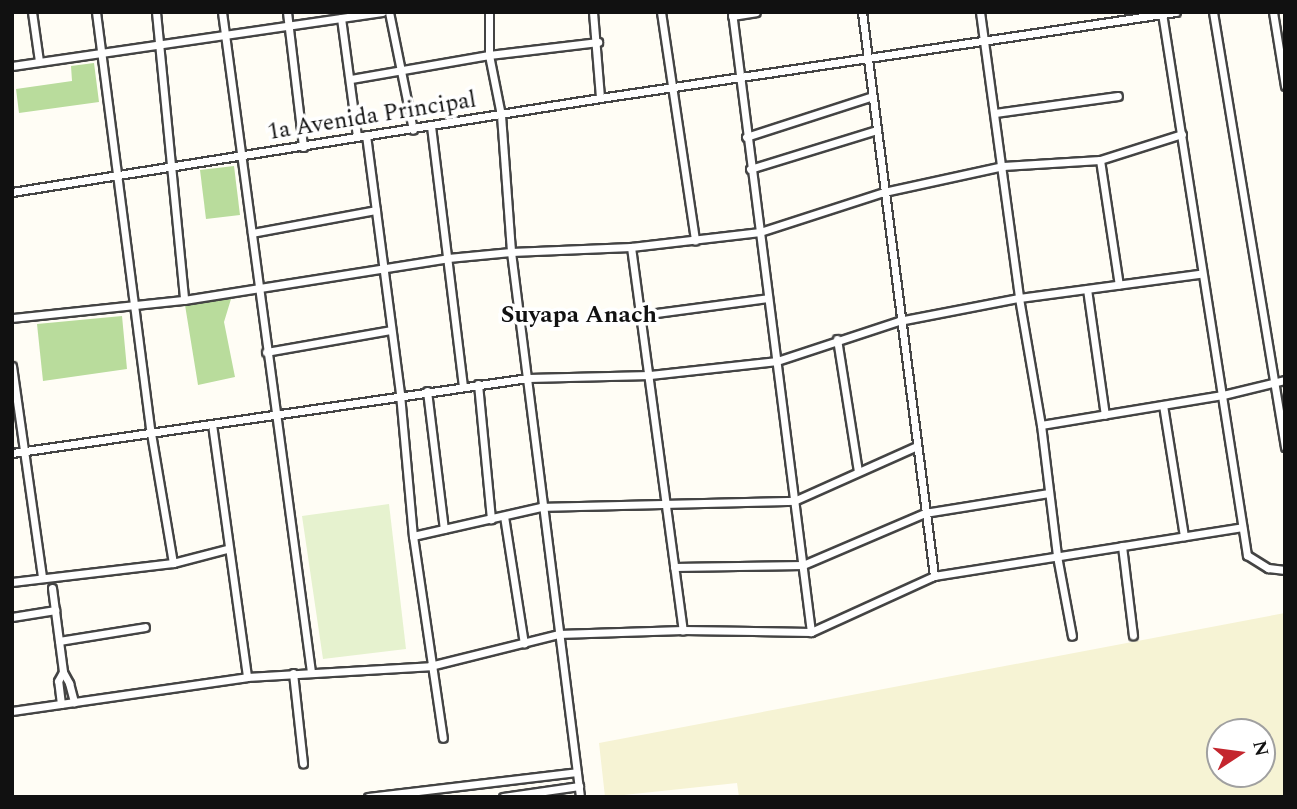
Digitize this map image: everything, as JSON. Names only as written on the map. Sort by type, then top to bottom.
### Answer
[{"type":"street","points":[[32,12],[39,61]]},
{"type":"street","points":[[96,12],[137,305],[151,433],[173,563]]},
{"type":"street","points":[[156,12],[184,300]]},
{"type":"street","points":[[222,12],[311,671]]},
{"type":"street","points":[[287,12],[303,147]]},
{"type":"street","points":[[12,65],[382,12]]},
{"type":"street","points":[[389,12],[413,130]]},
{"type":"street","points":[[489,12],[489,55],[501,115],[511,252],[528,378],[541,508],[580,797]]},
{"type":"street","points":[[593,12],[598,42],[600,99]]},
{"type":"street","points":[[661,12],[695,240]]},
{"type":"street","points":[[756,12],[732,14],[738,78],[811,632]]},
{"type":"street","points":[[862,12],[933,576]]},
{"type":"street","points":[[980,12],[1019,298],[1041,425],[1057,556],[1072,636]]},
{"type":"street","name":"1a Avenida Principal","points":[[12,192],[1176,12]]},
{"type":"street","points":[[1213,12],[1272,383],[1285,447]]},
{"type":"street","points":[[1273,12],[1285,86]]},
{"type":"street","points":[[1162,14],[1182,134],[1200,274],[1223,395],[1247,555],[1268,568],[1285,570]]},
{"type":"street","points":[[341,18],[376,210],[400,394],[413,536],[430,666],[443,738]]},
{"type":"street","points":[[351,79],[489,55],[598,42]]},
{"type":"street","points":[[746,137],[873,96]]},
{"type":"street","points":[[995,113],[1118,96]]},
{"type":"street","points":[[431,126],[463,386]]},
{"type":"street","points":[[750,169],[877,130]]},
{"type":"street","points":[[12,318],[184,300],[448,258],[511,252],[631,247],[760,232],[884,192],[1003,166],[1100,160],[1182,134]]},
{"type":"street","points":[[1100,160],[1119,285]]},
{"type":"street","points":[[251,233],[376,210]]},
{"type":"street","points":[[631,247],[683,630]]},
{"type":"street","points":[[12,453],[478,384],[528,378],[650,375],[777,361],[899,321],[1019,298],[1200,274]]},
{"type":"street","points":[[1087,289],[1105,415]]},
{"type":"street","points":[[641,315],[768,298]]},
{"type":"street","points":[[266,352],[391,330]]},
{"type":"street","points":[[837,340],[858,471]]},
{"type":"street","points":[[12,366],[42,578]]},
{"type":"street","points":[[1041,425],[1223,395],[1285,380]]},
{"type":"street","points":[[478,384],[491,519]]},
{"type":"street","points":[[427,391],[444,529]]},
{"type":"street","points":[[1163,405],[1184,536]]},
{"type":"street","points":[[212,424],[227,549],[247,677]]},
{"type":"street","points":[[413,536],[541,508],[794,501],[915,447]]},
{"type":"street","points":[[674,567],[803,565],[925,513],[1048,493]]},
{"type":"street","points":[[504,516],[524,643]]},
{"type":"street","points":[[12,711],[247,677],[311,671],[430,666],[558,634],[683,630],[811,632],[933,576],[1242,527]]},
{"type":"street","points":[[1122,546],[1133,635]]},
{"type":"street","points":[[12,582],[173,563],[227,549]]},
{"type":"street","points":[[52,588],[63,672],[74,702]]},
{"type":"street","points":[[12,617],[55,610]]},
{"type":"street","points":[[59,641],[145,627]]},
{"type":"street","points":[[61,704],[58,681],[63,672]]},
{"type":"street","points":[[293,673],[303,763]]},
{"type":"street","points":[[368,797],[577,772]]},
{"type":"street","points":[[503,797],[579,786]]},
{"type":"shaded area","points":[[1285,613],[1285,797],[739,797],[737,783],[605,797],[599,743]]},
{"type":"green space","points":[[94,63],[99,102],[19,113],[16,89],[72,81],[71,66]]},
{"type":"green space","points":[[234,166],[240,215],[206,219],[200,170]]},
{"type":"green space","points":[[231,299],[224,322],[235,377],[198,385],[185,305]]},
{"type":"green space","points":[[122,316],[127,369],[43,381],[37,324]]},
{"type":"green space","points":[[389,504],[406,649],[323,659],[302,516]]},
{"type":"district","name":"Suyapa Anach","points":[[579,316]]}]
